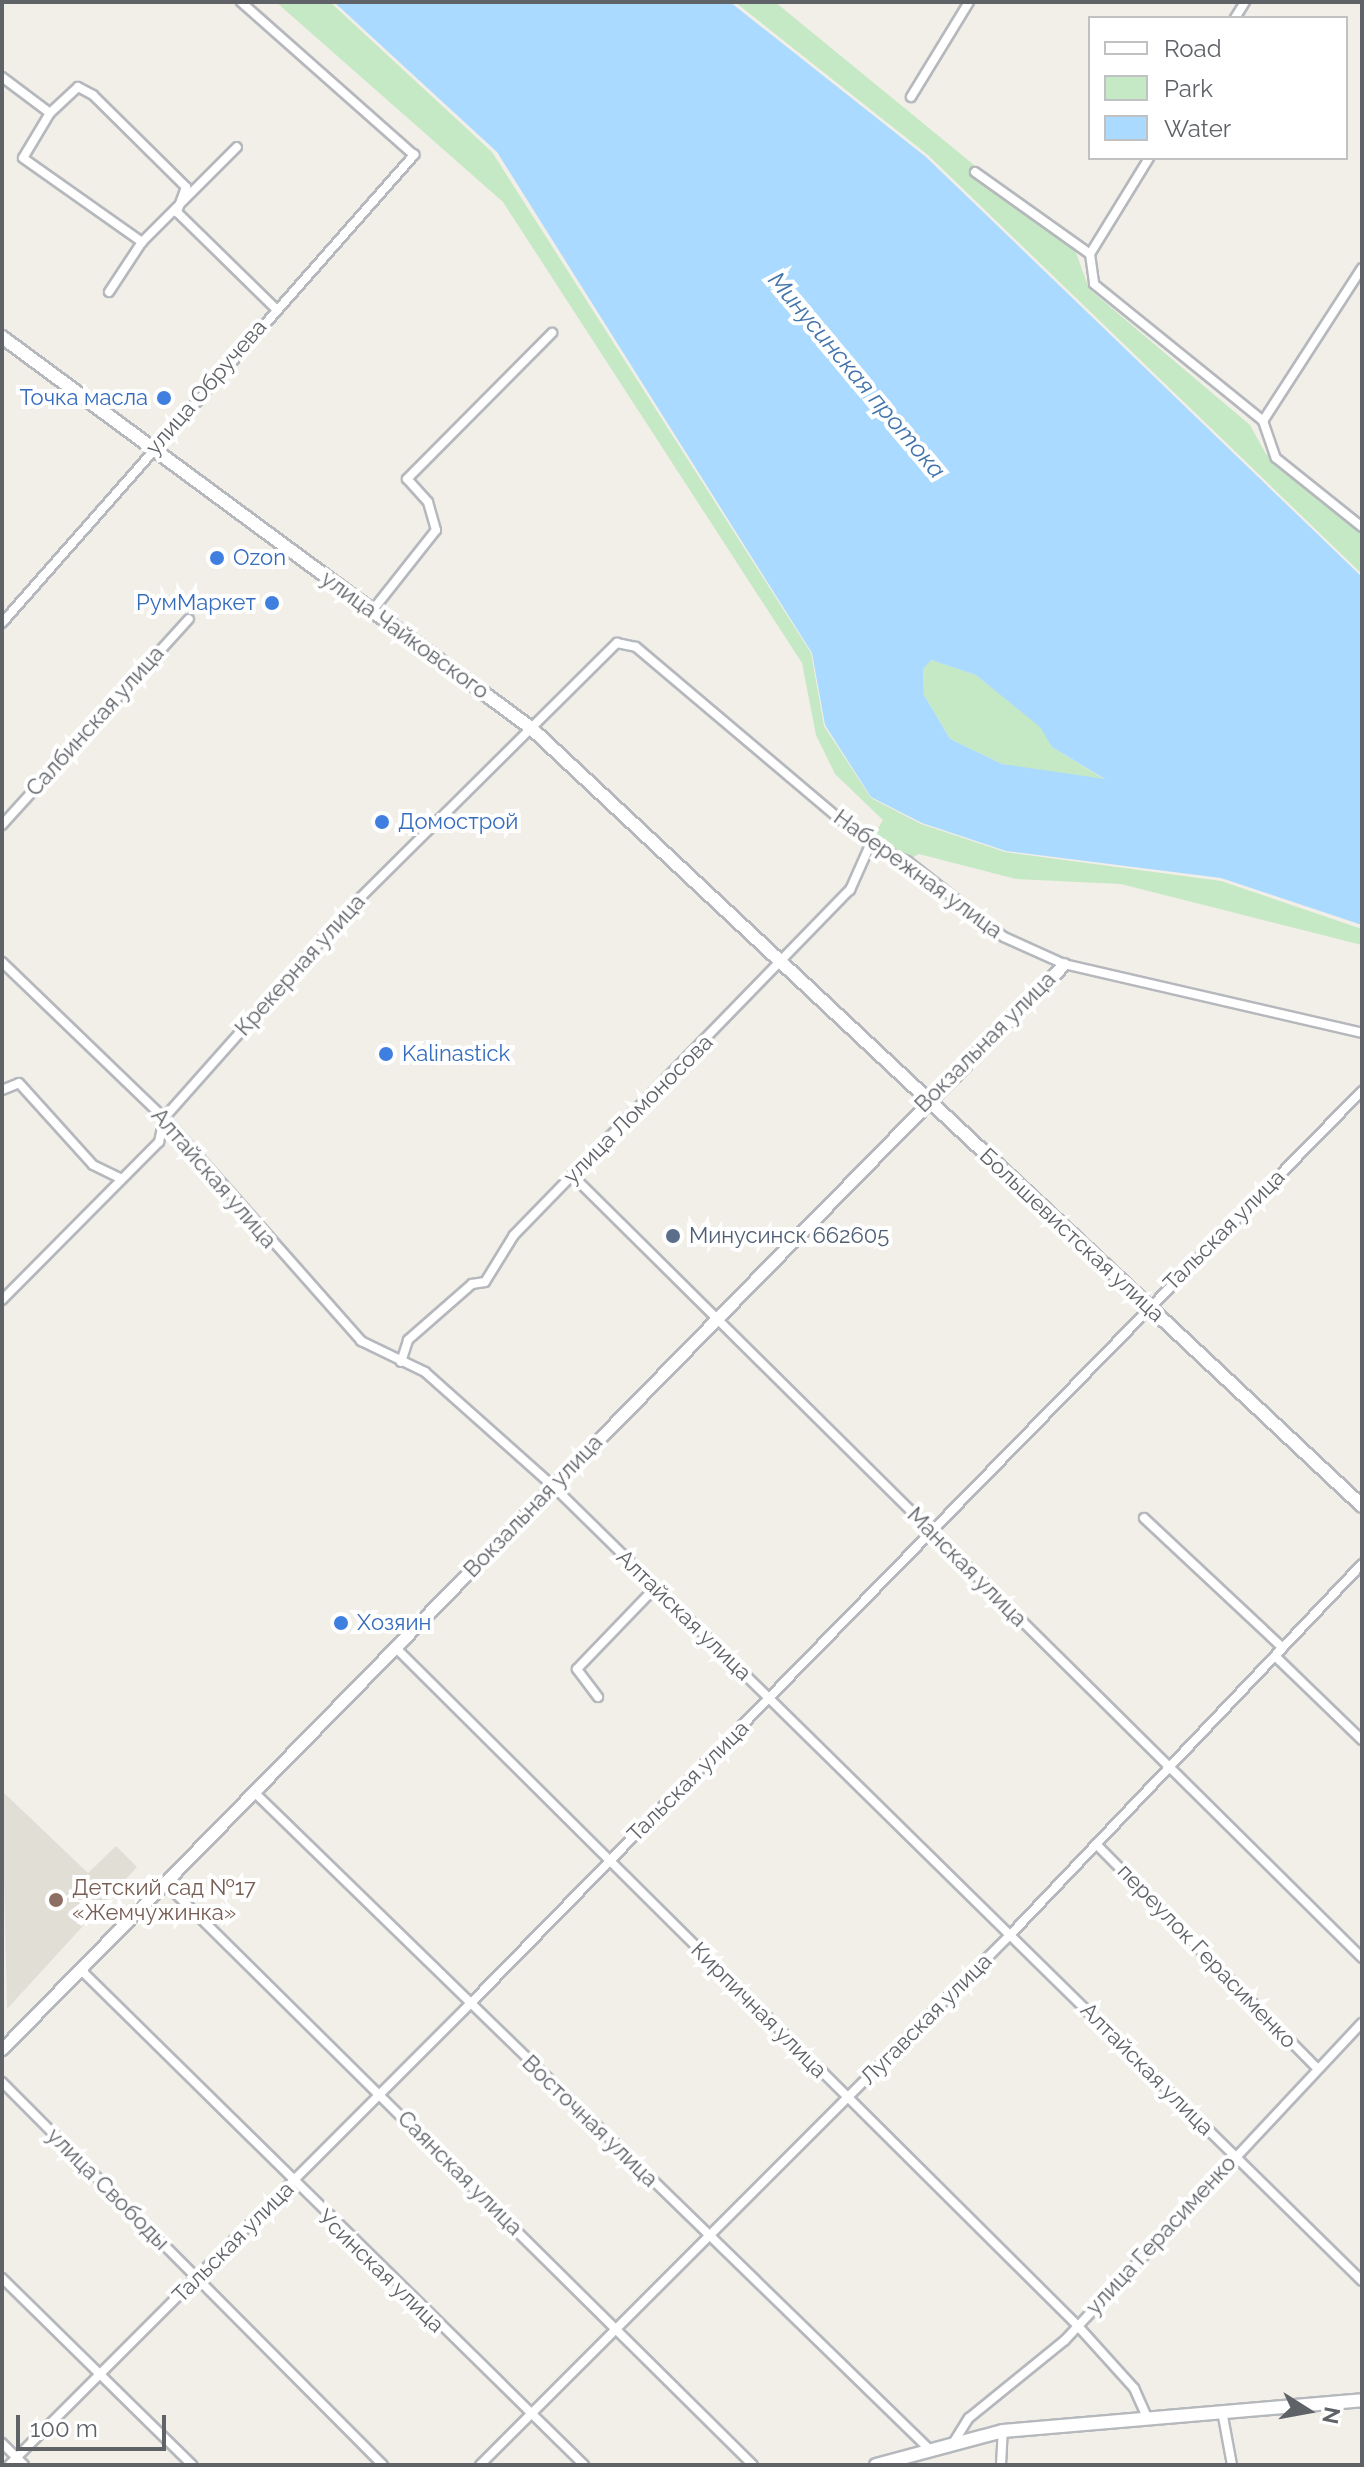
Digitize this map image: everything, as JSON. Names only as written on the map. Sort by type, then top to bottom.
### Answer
[{"type":"main road","name":"улица Чайковского","points":[[2,337],[531,728],[782,964]]},
{"type":"main road","name":"Большевистская улица","points":[[782,964],[1362,1506]]},
{"type":"main road","points":[[876,2465],[955,2440],[1003,2431],[1146,2415],[1362,2400]]},
{"type":"street","name":"улица Обручева","points":[[2,623],[275,308],[414,155],[241,2]]},
{"type":"street","points":[[911,97],[969,2]]},
{"type":"street","points":[[2,77],[50,113]]},
{"type":"street","points":[[142,242],[23,158],[50,113],[78,87],[93,95],[186,187],[177,212]]},
{"type":"street","points":[[109,292],[142,242],[177,212],[237,147]]},
{"type":"street","points":[[1148,160],[1090,254],[1094,284],[1263,421],[1276,458],[1362,527]]},
{"type":"street","points":[[975,172],[1090,254]]},
{"type":"street","points":[[177,212],[275,308]]},
{"type":"street","points":[[1263,421],[1362,268]]},
{"type":"street","points":[[372,611],[436,530],[428,502],[407,479],[466,411],[552,333]]},
{"type":"street","name":"Салбинская улица","points":[[2,825],[189,619]]},
{"type":"street","name":"Крекерная улица","points":[[2,1300],[159,1142],[164,1118],[356,902],[617,643]]},
{"type":"street","name":"Набережная улица","points":[[617,643],[636,647],[870,845],[907,861],[1004,937],[1064,964],[1362,1033]]},
{"type":"street","name":"улица Ломоносова","points":[[401,1362],[408,1340],[472,1284],[485,1282],[514,1235],[782,964],[850,890],[870,845]]},
{"type":"street","name":"Алтайская улица","points":[[2,962],[164,1118],[318,1297],[378,1355],[425,1372],[553,1486],[1012,1933],[1362,2281]]},
{"type":"street","name":"Вокзальная улица","points":[[2,2049],[927,1100],[1064,964]]},
{"type":"street","points":[[2,1090],[19,1083],[93,1165],[120,1178]]},
{"type":"street","name":"Тальская улица","points":[[9,2465],[292,2184],[771,1699],[1149,1306],[1362,1091]]},
{"type":"street","name":"Манская улица","points":[[573,1176],[1362,1958]]},
{"type":"street","points":[[1144,1518],[1283,1648]]},
{"type":"street","name":"Лугавская улица","points":[[480,2465],[1012,1933],[1362,1564]]},
{"type":"street","points":[[598,1697],[577,1669],[655,1588]]},
{"type":"street","name":"Кирпичная улица","points":[[395,1647],[1077,2325],[1134,2388],[1146,2415]]},
{"type":"street","points":[[1275,1656],[1362,1740]]},
{"type":"street","name":"Восточная улица","points":[[254,1792],[469,2005],[928,2448]]},
{"type":"street","name":"переулок Герасименко","points":[[1096,1844],[1318,2069]]},
{"type":"street","name":"Саянская улица","points":[[165,1883],[381,2093],[753,2465]]},
{"type":"street","name":"Усинская улица","points":[[81,1970],[292,2184],[584,2465]]},
{"type":"street","name":"улица Герасименко","points":[[955,2440],[969,2418],[1077,2325],[1362,2023]]},
{"type":"street","name":"улица Свободы","points":[[2,2082],[383,2465]]},
{"type":"street","points":[[2,2278],[192,2465]]},
{"type":"street","points":[[1221,2410],[1232,2465]]},
{"type":"street","points":[[1001,2465],[1003,2431]]},
{"type":"street","points":[[2,2443],[24,2465]]},
{"type":"shaded area","name":"Детский сад №17 «Жемчужинка»","points":[[2,1791],[88,1873],[116,1846],[137,1867],[7,2009]]},
{"type":"green space","points":[[276,2],[330,2],[492,152],[811,653],[824,726],[871,798],[921,824],[1005,852],[1221,881],[1362,929],[1362,945],[1121,884],[1016,879],[919,854],[910,859],[873,837],[883,820],[835,774],[816,735],[802,663],[503,202]]},
{"type":"green space","points":[[735,2],[775,2],[1074,247],[1089,289],[1250,425],[1266,454],[1362,534],[1362,574],[928,155]]},
{"type":"green space","points":[[931,660],[976,675],[1041,727],[1052,747],[1106,780],[1002,764],[950,739],[924,695],[923,668]]},
{"type":"water","name":"Минусинская протока","points":[[334,2],[730,2],[926,157],[1362,577],[1362,925],[1221,878],[1006,851],[922,823],[871,797],[825,725],[812,653],[497,152]],"holes":[[[931,660],[976,675],[1040,727],[1052,747],[1105,779],[1002,764],[950,739],[924,695],[923,669]]]},
{"type":"place","name":"Точка масла","points":[[164,398]]},
{"type":"place","name":"Ozon","points":[[217,558]]},
{"type":"place","name":"РумМаркет","points":[[272,603]]},
{"type":"place","name":"Домострой","points":[[382,822]]},
{"type":"place","name":"Kalinastick","points":[[386,1054]]},
{"type":"place","name":"Минусинск 662605","points":[[673,1236]]},
{"type":"place","name":"Хозяин","points":[[341,1623]]},
{"type":"place","name":"Детский сад №17 «Жемчужинка»","points":[[56,1900]]}]
